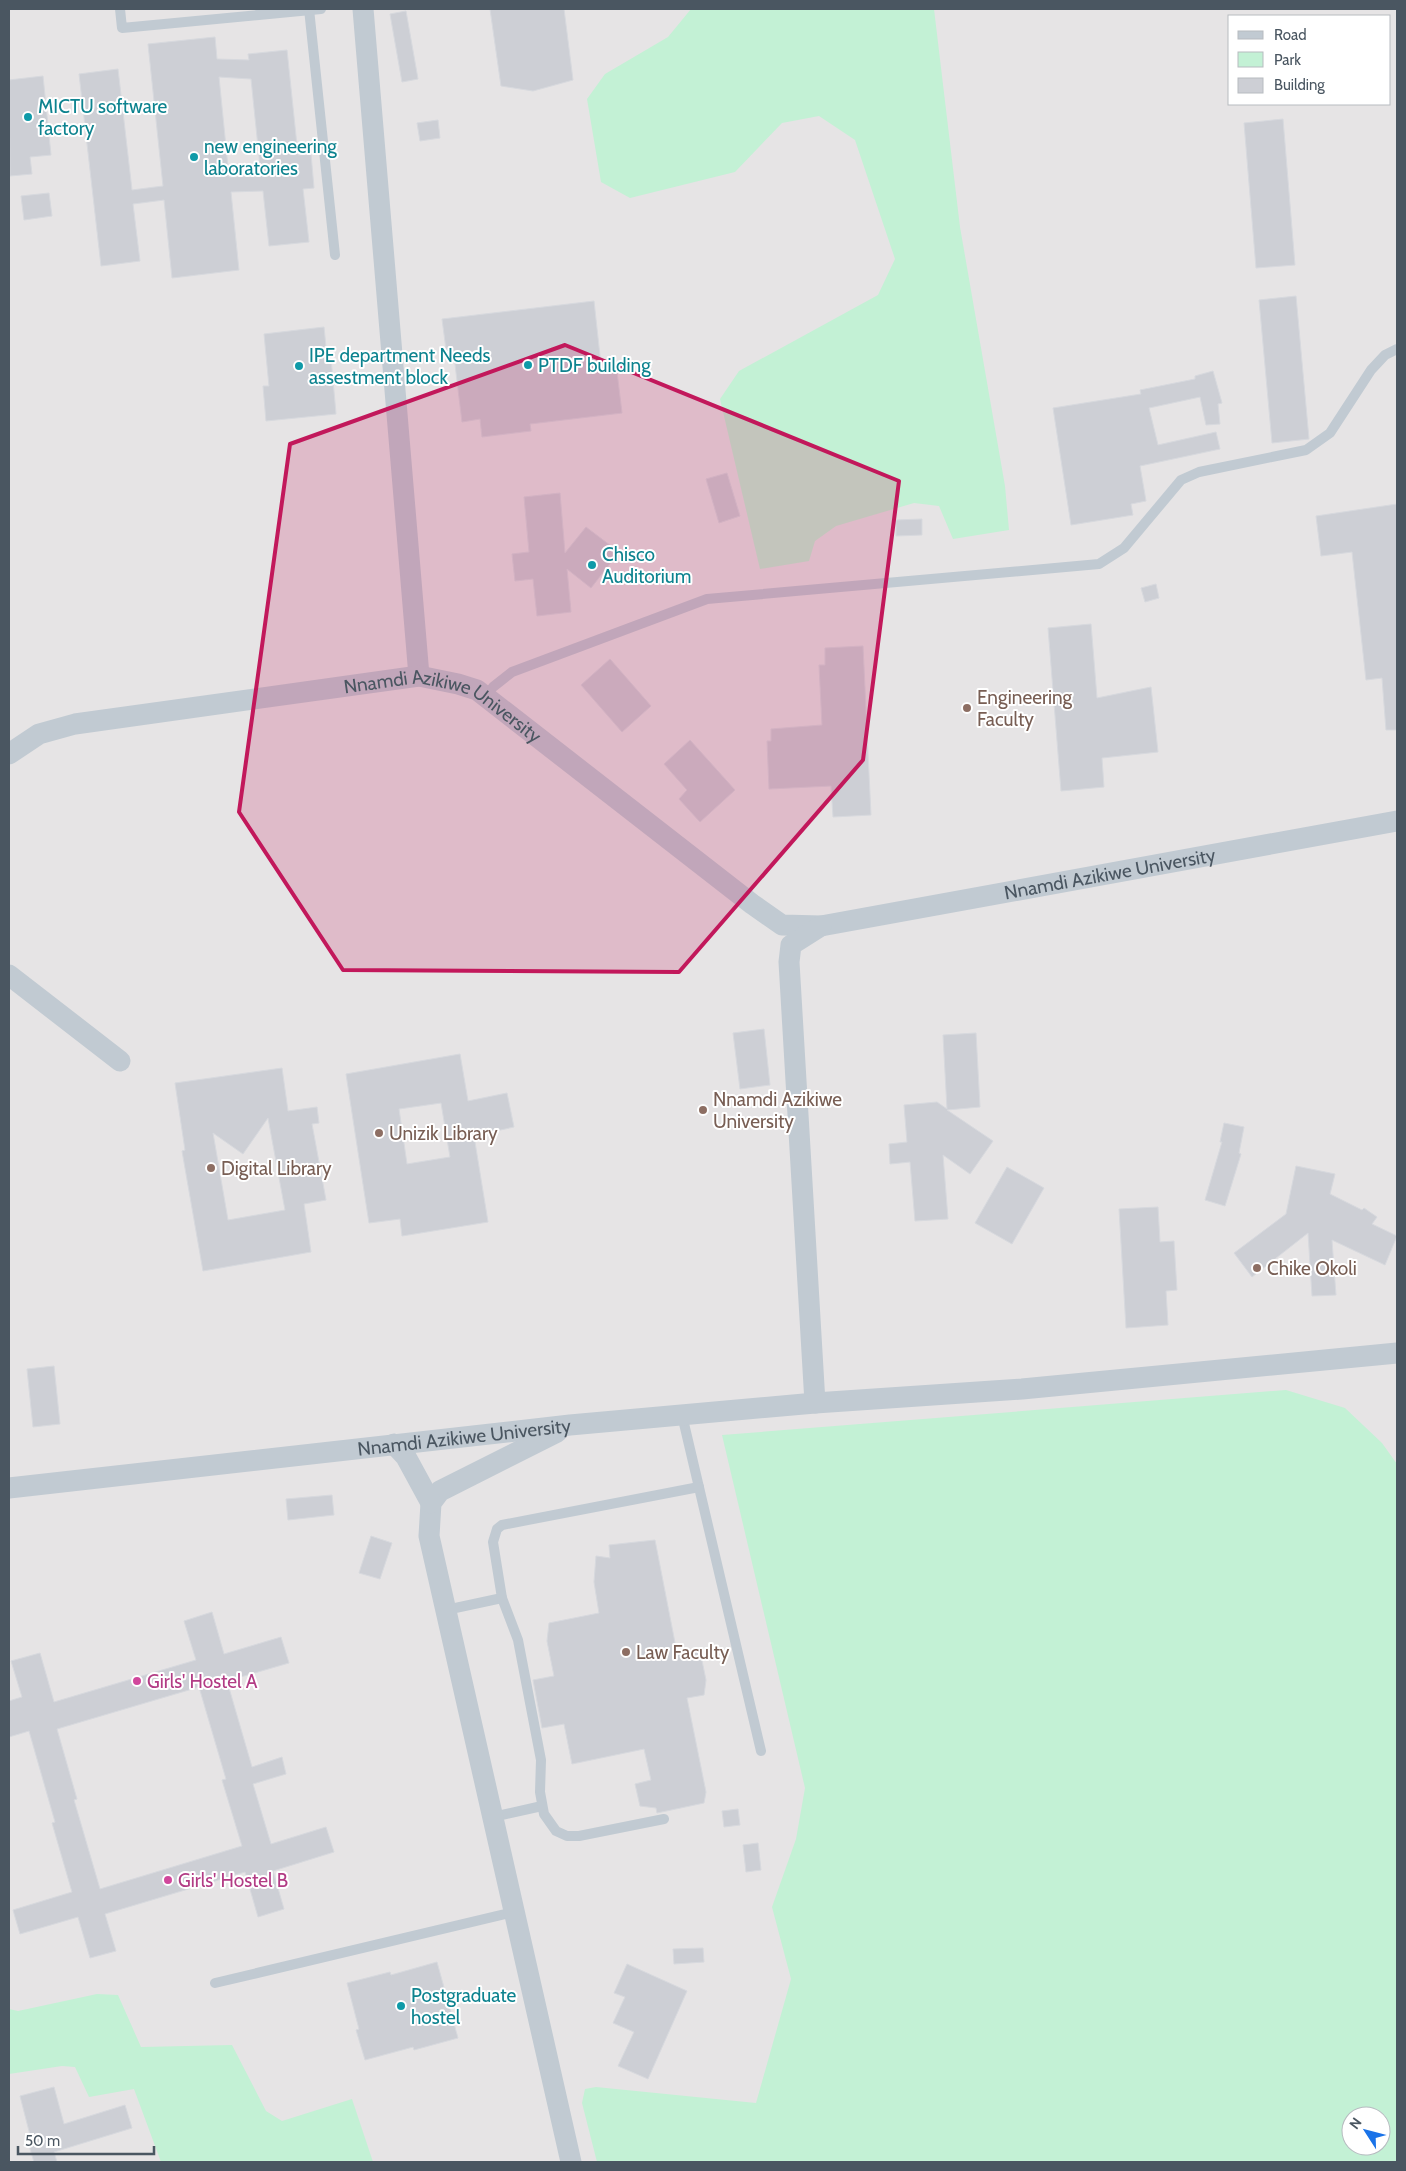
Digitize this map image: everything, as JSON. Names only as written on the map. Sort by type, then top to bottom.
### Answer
[{"type":"street","points":[[363,9],[419,676]]},
{"type":"street","name":"Nnamdi Azikiwe University","points":[[9,754],[39,734],[75,724],[419,676],[458,684],[477,690],[752,904],[782,925],[822,926],[1397,821]]},
{"type":"street","points":[[782,925],[792,945],[789,979],[815,1403]]},
{"type":"street","name":"Nnamdi Azikiwe University","points":[[792,945],[822,926]]},
{"type":"street","points":[[9,975],[120,1061]]},
{"type":"street","name":"Nnamdi Azikiwe University","points":[[9,1488],[570,1425],[815,1403],[1022,1388],[1397,1353]]},
{"type":"street","points":[[431,1503],[440,1491],[570,1425]]},
{"type":"street","points":[[394,1444],[406,1457],[431,1503],[429,1536],[571,2162]]},
{"type":"lane","points":[[120,9],[122,28],[321,9]]},
{"type":"lane","points":[[309,9],[335,255]]},
{"type":"lane","points":[[485,697],[512,672],[707,599],[1099,564],[1124,548],[1181,480],[1199,472],[1306,450],[1330,434],[1371,370],[1385,355],[1397,349]]},
{"type":"lane","points":[[682,1415],[761,1752]]},
{"type":"lane","points":[[664,1819],[579,1836],[567,1836],[556,1831],[549,1824],[542,1806],[541,1760],[520,1649],[513,1624],[502,1598],[493,1542],[498,1529],[502,1525],[699,1487]]},
{"type":"lane","points":[[446,1610],[502,1598]]},
{"type":"lane","points":[[493,1817],[542,1806]]},
{"type":"lane","points":[[215,1983],[514,1912]]},
{"type":"highlighted area","points":[[565,345],[899,481],[863,760],[679,972],[343,970],[239,812],[290,444]]},
{"type":"shaded area","name":"Nnamdi Azikiwe University","points":[[9,9],[1397,9],[1397,2162],[9,2162]]},
{"type":"green space","points":[[691,9],[934,9],[960,227],[1005,486],[1009,530],[953,539],[939,506],[914,503],[836,526],[815,541],[809,561],[760,569],[720,399],[739,371],[878,295],[895,259],[855,140],[819,116],[782,123],[735,172],[630,198],[601,182],[587,99],[605,74],[668,37]]},
{"type":"green space","points":[[1286,1390],[1345,1408],[1382,1443],[1397,1464],[1397,2162],[597,2162],[582,2103],[585,2089],[596,2087],[756,2103],[791,1979],[772,1907],[796,1839],[805,1788],[722,1435]]},
{"type":"green space","points":[[97,1994],[118,1995],[141,2047],[232,2045],[266,2111],[282,2121],[352,2099],[373,2162],[161,2162],[134,2089],[89,2097],[75,2067],[62,2066],[9,2074],[9,2009],[18,2011]]},
{"type":"building","points":[[490,9],[564,9],[573,80],[533,91],[501,86]]},
{"type":"building","points":[[406,11],[418,79],[402,82],[390,14]]},
{"type":"building","points":[[215,37],[217,59],[249,60],[248,54],[287,50],[298,155],[311,154],[314,188],[303,189],[309,242],[269,246],[263,191],[231,192],[239,270],[172,278],[164,200],[133,204],[140,261],[101,266],[79,74],[118,69],[132,190],[163,186],[148,44]],"holes":[[[219,77],[251,79],[261,176],[229,177]]]},
{"type":"building","name":"MICTU software factory","points":[[43,76],[51,155],[30,157],[32,174],[10,176],[9,80]]},
{"type":"building","points":[[1283,119],[1295,265],[1256,268],[1244,123]]},
{"type":"building","points":[[438,120],[440,138],[420,141],[417,123]]},
{"type":"building","points":[[49,193],[52,216],[24,220],[21,196]]},
{"type":"building","points":[[1296,296],[1309,439],[1272,443],[1259,300]]},
{"type":"building","name":"PTDF building","points":[[594,301],[602,374],[617,372],[622,413],[530,424],[531,431],[482,437],[480,419],[462,422],[454,356],[447,357],[442,319]]},
{"type":"building","name":"IPE department Needs assestment block","points":[[324,327],[326,347],[330,347],[336,414],[266,421],[263,386],[269,386],[264,334]]},
{"type":"building","points":[[1213,371],[1222,403],[1218,404],[1220,424],[1206,425],[1200,397],[1149,408],[1158,445],[1216,432],[1220,449],[1140,466],[1146,501],[1131,504],[1133,515],[1071,525],[1053,408],[1141,394],[1140,390],[1195,379],[1195,376]]},
{"type":"building","points":[[727,473],[740,516],[719,523],[706,479]]},
{"type":"building","points":[[560,493],[565,553],[586,527],[619,552],[591,588],[567,569],[571,612],[537,616],[533,579],[515,581],[512,554],[529,552],[524,497]]},
{"type":"building","points":[[1397,504],[1397,730],[1386,730],[1382,678],[1366,680],[1352,552],[1321,556],[1316,516]]},
{"type":"building","points":[[922,519],[922,535],[896,536],[896,520]]},
{"type":"building","points":[[1156,584],[1159,598],[1145,602],[1141,588]]},
{"type":"building","points":[[1091,624],[1097,698],[1151,687],[1158,752],[1102,758],[1104,787],[1061,791],[1048,628]]},
{"type":"building","points":[[863,646],[871,815],[833,817],[831,786],[769,789],[767,741],[771,741],[771,729],[822,725],[819,665],[825,665],[825,648]]},
{"type":"building","points":[[610,659],[651,706],[622,732],[581,685]]},
{"type":"building","points":[[690,740],[735,790],[700,822],[679,799],[687,790],[664,764]]},
{"type":"building","points":[[764,1029],[770,1085],[740,1089],[733,1033]]},
{"type":"building","points":[[976,1033],[980,1107],[947,1110],[993,1141],[970,1174],[943,1155],[948,1219],[915,1221],[910,1162],[890,1164],[889,1144],[907,1142],[904,1105],[937,1102],[947,1109],[943,1035]]},
{"type":"building","name":"Unizik Library","points":[[460,1054],[468,1101],[507,1093],[514,1127],[474,1136],[488,1222],[402,1236],[400,1219],[369,1223],[346,1074]],"holes":[[[441,1103],[450,1157],[407,1164],[399,1109]]]},
{"type":"building","points":[[282,1068],[288,1111],[317,1107],[319,1123],[312,1124],[326,1200],[304,1204],[311,1252],[203,1271],[182,1151],[185,1150],[175,1083]],"holes":[[[268,1118],[285,1210],[228,1220],[213,1133],[243,1154]]]},
{"type":"building","points":[[1224,1123],[1244,1127],[1239,1153],[1241,1154],[1225,1206],[1205,1200],[1222,1142],[1220,1142]]},
{"type":"building","points":[[1296,1166],[1335,1174],[1330,1194],[1362,1210],[1364,1208],[1377,1217],[1372,1224],[1397,1236],[1385,1265],[1332,1240],[1336,1295],[1312,1296],[1308,1233],[1252,1277],[1234,1253],[1286,1214]]},
{"type":"building","points":[[1007,1167],[1044,1188],[1012,1244],[975,1223]]},
{"type":"building","points":[[1158,1207],[1160,1242],[1174,1241],[1177,1290],[1166,1291],[1168,1325],[1126,1328],[1119,1209]]},
{"type":"building","points":[[54,1366],[60,1424],[33,1427],[27,1369]]},
{"type":"building","points":[[332,1495],[334,1515],[288,1520],[286,1499]]},
{"type":"building","points":[[371,1536],[392,1543],[380,1579],[359,1573]]},
{"type":"building","points":[[655,1540],[677,1653],[690,1650],[700,1651],[706,1680],[704,1695],[687,1698],[706,1792],[704,1803],[657,1813],[656,1808],[640,1806],[635,1784],[651,1780],[644,1749],[572,1764],[564,1724],[542,1728],[533,1680],[554,1676],[547,1641],[549,1623],[599,1613],[594,1582],[596,1556],[610,1558],[609,1545]]},
{"type":"building","points":[[212,1612],[224,1654],[281,1637],[289,1663],[227,1681],[252,1767],[282,1757],[286,1774],[253,1784],[271,1844],[326,1827],[334,1852],[273,1871],[284,1909],[258,1917],[245,1872],[105,1914],[116,1951],[90,1958],[78,1917],[20,1934],[13,1910],[72,1892],[52,1823],[55,1822],[29,1731],[9,1737],[9,1701],[22,1697],[11,1661],[40,1653],[54,1702],[196,1660],[184,1621]],"holes":[[[199,1687],[226,1779],[222,1780],[242,1846],[100,1889],[74,1800],[77,1799],[57,1729]]]},
{"type":"building","points":[[738,1809],[740,1825],[724,1827],[722,1811]]},
{"type":"building","points":[[758,1843],[761,1870],[746,1872],[743,1845]]},
{"type":"building","points":[[703,1948],[704,1962],[674,1964],[673,1949]]},
{"type":"building","name":"Postgraduate hostel","points":[[437,1962],[458,2038],[414,2050],[413,2047],[365,2060],[356,2030],[359,2029],[347,1983],[390,1972],[391,1975]]},
{"type":"building","points":[[627,1964],[687,1991],[648,2079],[618,2066],[634,2032],[613,2023],[625,1997],[614,1993]]},
{"type":"building","points":[[54,2087],[64,2124],[125,2105],[132,2128],[54,2152],[57,2162],[34,2162],[26,2136],[30,2135],[20,2096]]},
{"type":"place","name":"MICTU software factory","points":[[28,117]]},
{"type":"place","name":"new engineering laboratories","points":[[194,157]]},
{"type":"place","name":"PTDF building","points":[[528,365]]},
{"type":"place","name":"IPE department Needs assestment block","points":[[299,366]]},
{"type":"place","name":"Chisco Auditorium","points":[[592,565]]},
{"type":"place","name":"Engineering Faculty","points":[[967,708]]},
{"type":"place","name":"Nnamdi Azikiwe University","points":[[703,1110]]},
{"type":"place","name":"Unizik Library","points":[[379,1133]]},
{"type":"place","name":"Digital Library","points":[[211,1168]]},
{"type":"place","name":"Chike Okoli","points":[[1257,1268]]},
{"type":"place","name":"Law Faculty","points":[[626,1652]]},
{"type":"place","name":"Girls' Hostel A","points":[[137,1681]]},
{"type":"place","name":"Girls' Hostel B","points":[[168,1880]]},
{"type":"place","name":"Postgraduate hostel","points":[[401,2006]]}]
